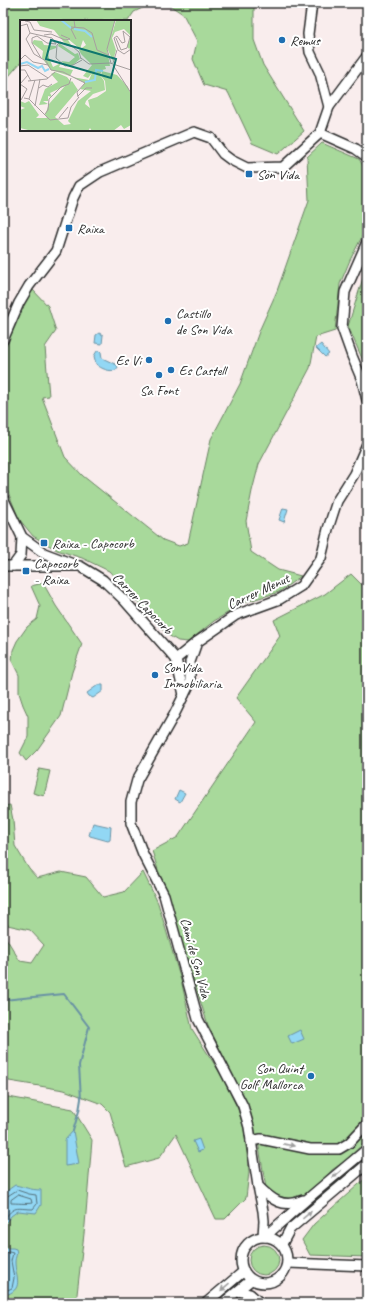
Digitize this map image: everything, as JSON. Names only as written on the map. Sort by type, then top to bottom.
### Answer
[{"type":"street","points":[[312,3],[308,34],[310,52],[320,73],[329,107]]},
{"type":"street","points":[[3,340],[19,303],[29,286],[56,251],[73,198],[79,186],[100,172],[194,132],[211,138],[223,154],[247,168],[283,167],[320,133],[329,107],[367,56]]},
{"type":"street","points":[[320,133],[356,149],[367,157]]},
{"type":"street","points":[[367,242],[345,292],[342,328],[362,380],[367,400]]},
{"type":"street","name":"Carrer Menut","points":[[176,659],[197,642],[236,615],[280,599],[301,586],[321,558],[337,501],[354,474],[367,444]]},
{"type":"street","points":[[3,498],[22,537],[22,554],[13,566]]},
{"type":"street","name":"Carrer Capocorb","points":[[22,537],[44,553],[80,566],[103,580],[124,600],[176,659],[184,695]]},
{"type":"street","points":[[3,566],[80,566]]},
{"type":"street","name":"Camí de Son Vida","points":[[197,642],[190,662],[190,683],[137,780],[131,802],[131,823],[143,854],[164,895],[198,1019],[243,1106],[251,1141],[264,1221],[264,1236]]},
{"type":"street","points":[[251,1141],[261,1140],[310,1149],[340,1149],[349,1143],[367,1124]]},
{"type":"street","points":[[264,1236],[274,1238],[282,1244],[287,1253],[288,1263],[284,1274],[274,1282],[263,1284],[251,1280],[244,1271],[241,1262],[242,1253],[247,1244],[254,1239],[264,1236],[283,1221],[367,1149]]},
{"type":"street","points":[[282,1244],[290,1229],[367,1164]]},
{"type":"street","points":[[258,1186],[276,1202],[294,1204],[308,1198]]},
{"type":"street","points":[[288,1263],[367,1266]]},
{"type":"street","points":[[206,1303],[244,1271]]},
{"type":"street","points":[[223,1303],[251,1280]]},
{"type":"street","points":[[261,1303],[263,1284]]},
{"type":"street","points":[[238,1291],[250,1294],[261,1303]]},
{"type":"green space","points":[[3,3],[153,3],[134,12],[129,20],[20,20],[20,63],[3,83]]},
{"type":"green space","points":[[166,3],[254,3],[254,40],[263,65],[304,131],[278,154],[252,143],[228,92],[204,85],[193,59],[197,41],[183,14]]},
{"type":"green space","points":[[322,143],[359,159],[367,172],[367,227],[350,260],[340,284],[335,331],[316,337],[310,368],[259,464],[246,521],[251,552],[278,570],[301,576],[279,592],[246,602],[214,621],[188,642],[178,641],[168,635],[109,571],[82,558],[57,550],[33,536],[19,519],[4,482],[3,352],[21,306],[33,290],[48,306],[56,331],[45,347],[49,396],[42,397],[65,457],[83,476],[163,540],[179,546],[188,543],[211,439],[240,384],[260,329],[277,291],[309,200],[307,157]]},
{"type":"green space","points":[[367,273],[367,370],[348,326],[364,275]]},
{"type":"green space","points":[[351,574],[367,590],[367,1140],[345,1161],[332,1170],[320,1183],[300,1199],[286,1198],[277,1196],[266,1188],[259,1147],[250,1111],[208,1025],[152,851],[178,837],[256,722],[236,698],[280,636],[274,620],[325,594]]},
{"type":"green space","points":[[43,583],[56,606],[82,644],[72,672],[61,716],[37,750],[26,761],[20,753],[28,737],[28,716],[19,693],[19,675],[12,661],[13,650],[17,641],[27,627],[37,619],[40,606],[31,586]]},
{"type":"green space","points":[[39,769],[50,771],[44,796],[33,793]]},
{"type":"green space","points":[[10,805],[15,846],[29,869],[37,878],[61,872],[86,877],[103,897],[124,892],[143,872],[158,903],[182,984],[192,1029],[222,1076],[238,1109],[244,1128],[249,1172],[246,1198],[225,1219],[216,1219],[176,1134],[159,1158],[126,1167],[110,1112],[102,1104],[64,1090],[3,1080],[3,933],[20,961],[32,963],[44,945],[30,930],[3,924],[3,806]]},
{"type":"green space","points":[[3,1096],[73,1109],[92,1140],[85,1225],[76,1303],[3,1303]]},
{"type":"green space","points":[[367,1153],[367,1157],[294,1218],[293,1216]]},
{"type":"green space","points":[[367,1177],[367,1257],[310,1255],[302,1240],[314,1224]]},
{"type":"green space","points":[[264,1245],[275,1249],[279,1260],[275,1271],[264,1275],[253,1271],[249,1260],[253,1249]]},
{"type":"water","points":[[99,333],[103,335],[102,344],[95,343],[96,335]]},
{"type":"water","points":[[321,344],[329,354],[325,357],[316,348]]},
{"type":"water","points":[[99,350],[102,358],[117,365],[118,367],[116,370],[106,370],[96,364],[94,356]]},
{"type":"water","points":[[283,508],[288,509],[284,522],[279,520]]},
{"type":"water","points":[[98,685],[103,685],[103,691],[93,698],[89,696],[87,693]]},
{"type":"water","points":[[179,790],[185,793],[180,802],[175,799]]},
{"type":"water","points":[[93,823],[111,827],[110,840],[108,841],[89,835]]},
{"type":"water","points":[[300,1030],[304,1039],[292,1044],[288,1036]]},
{"type":"water","points":[[73,1131],[79,1164],[65,1166],[65,1140]]},
{"type":"water","points":[[199,1139],[203,1150],[198,1152],[193,1141]]},
{"type":"water","points":[[15,1185],[41,1190],[41,1205],[36,1213],[18,1211],[11,1216],[3,1226],[3,1196]]},
{"type":"water","points":[[7,1248],[16,1249],[17,1252],[15,1268],[18,1282],[15,1290],[3,1296],[3,1251]]},
{"type":"waterway","points":[[3,1000],[64,994],[89,1027],[79,1065],[81,1099],[73,1131]]},
{"type":"place","name":"Remus","points":[[282,40]]},
{"type":"place","name":"Son Vida","points":[[249,174]]},
{"type":"place","name":"Raixa","points":[[69,228]]},
{"type":"place","name":"Castillo de Son Vida","points":[[168,321]]},
{"type":"place","name":"Es Vi","points":[[149,360]]},
{"type":"place","name":"Es Castell","points":[[171,370]]},
{"type":"place","name":"Sa Font","points":[[159,375]]},
{"type":"place","name":"Raixa - Capocorb","points":[[44,543]]},
{"type":"place","name":"Capocorb - Raixa","points":[[26,571]]},
{"type":"place","name":"SonVida Inmobiliaria","points":[[155,675]]},
{"type":"place","name":"Son Quint Golf Mallorca","points":[[311,1076]]}]
